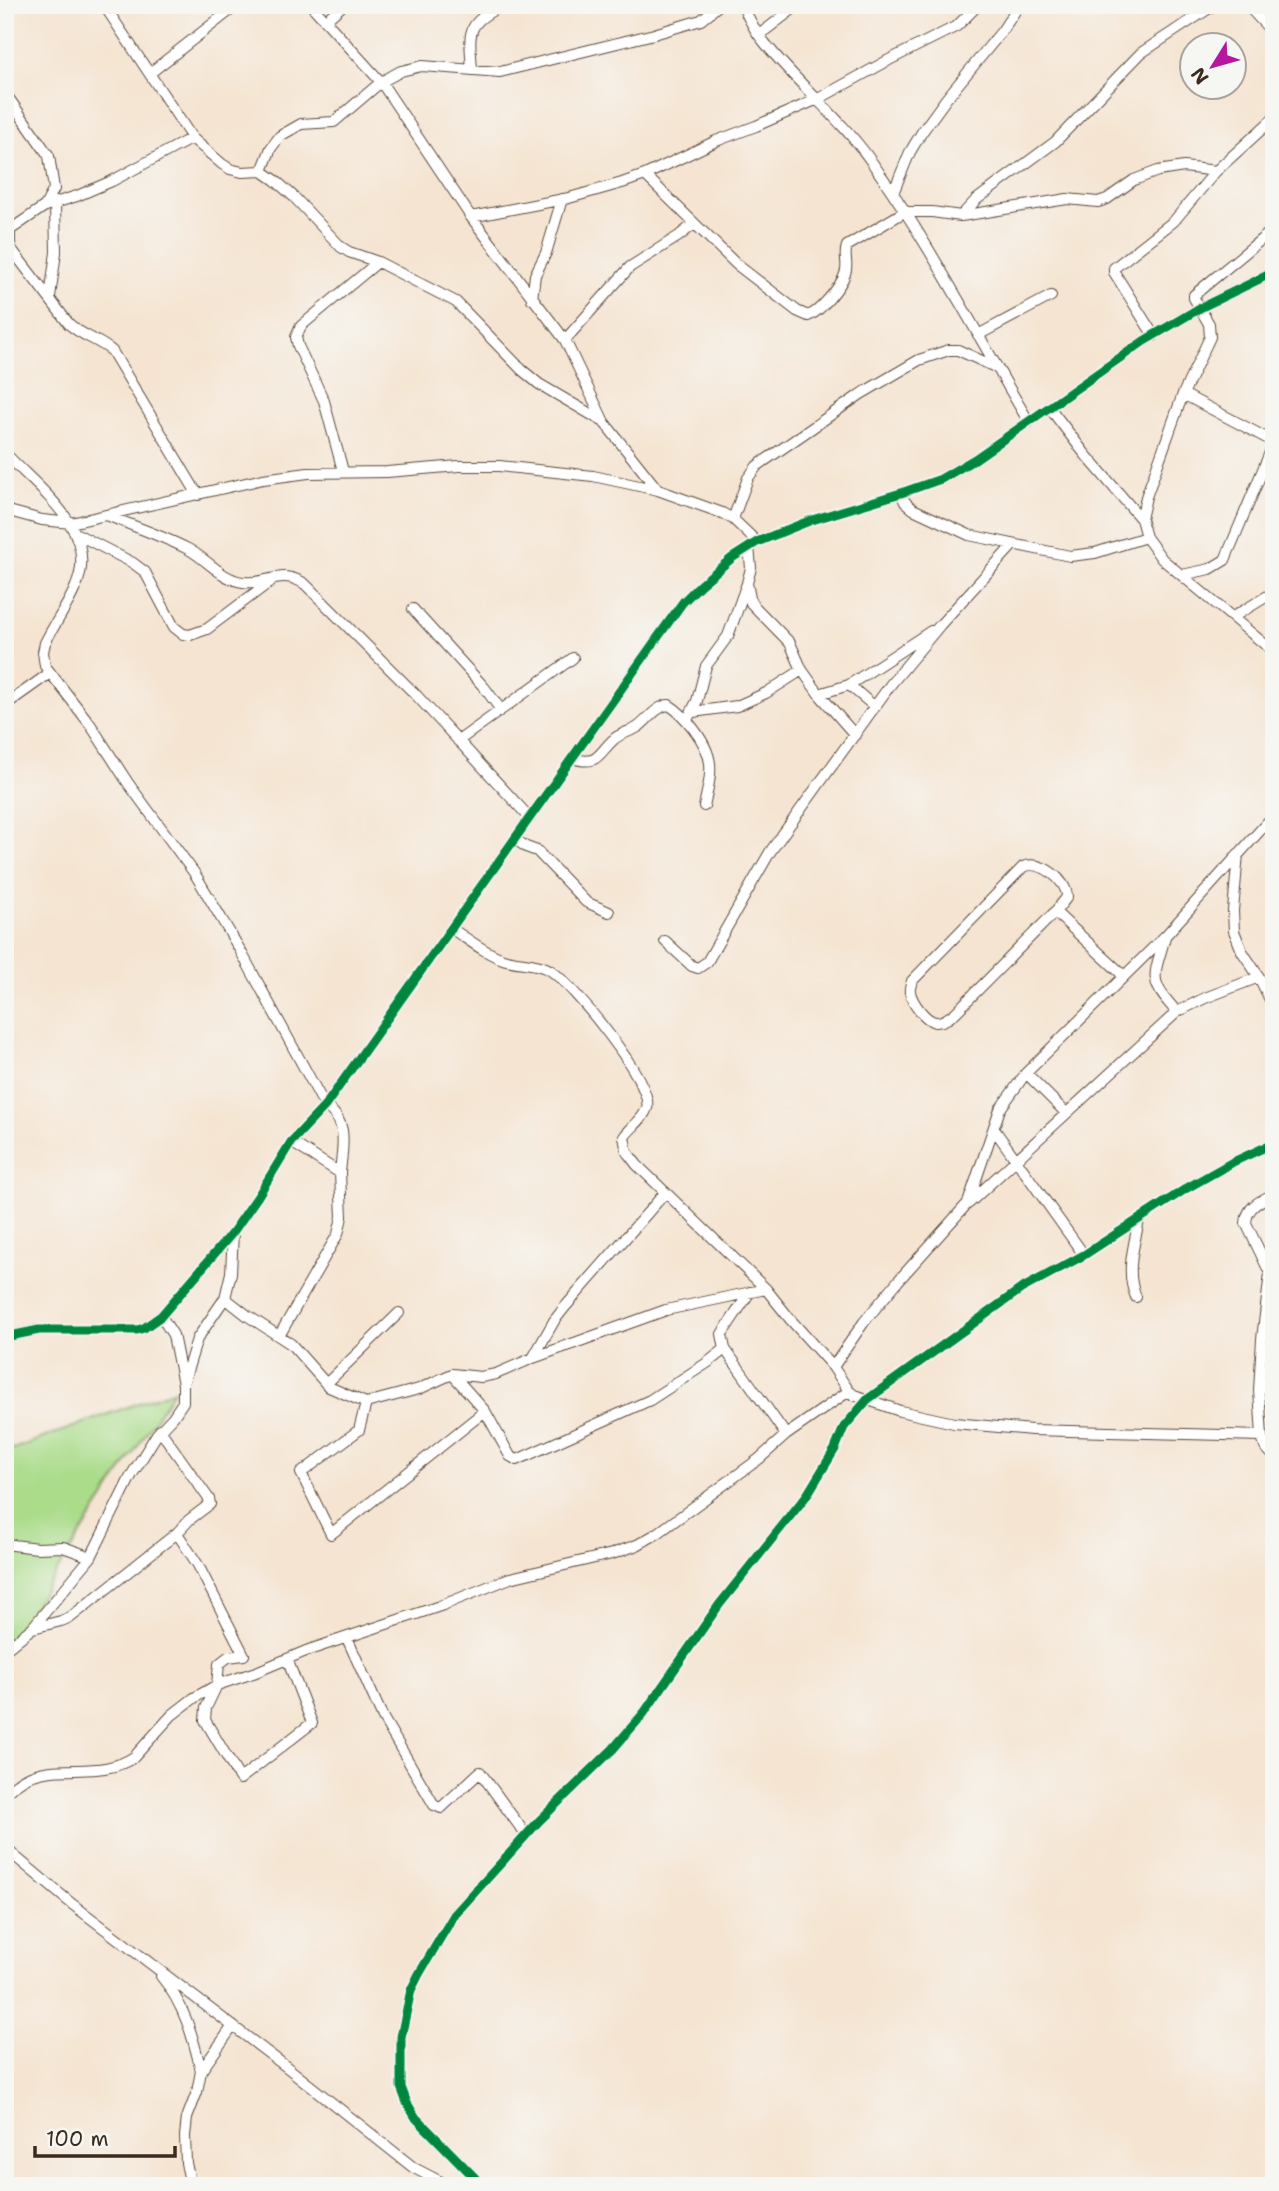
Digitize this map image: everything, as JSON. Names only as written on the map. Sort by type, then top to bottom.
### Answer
[{"type":"street","points":[[104,5],[192,138],[222,164],[242,172],[262,171],[294,198],[341,247],[378,262],[456,302],[539,384],[604,422]]},
{"type":"street","points":[[149,73],[237,5]]},
{"type":"street","points":[[311,5],[381,82],[471,218],[565,340],[604,422],[658,490]]},
{"type":"street","points":[[326,20],[342,5]]},
{"type":"street","points":[[262,171],[279,136],[302,124],[334,122],[381,82],[401,71],[422,66],[500,72],[701,20],[719,5]]},
{"type":"street","points":[[742,5],[759,35],[870,159],[934,259],[1029,422]]},
{"type":"street","points":[[759,35],[798,5]]},
{"type":"street","points":[[471,218],[604,189],[645,175],[716,141],[756,127],[818,99],[957,26],[978,5]]},
{"type":"street","points":[[893,193],[910,152],[922,132],[989,48],[1019,5]]},
{"type":"street","points":[[961,216],[976,200],[1055,142],[1141,53],[1214,5]]},
{"type":"street","points":[[1247,5],[1274,34]]},
{"type":"street","points":[[472,70],[473,26],[483,15],[500,6]]},
{"type":"street","points":[[5,93],[49,156],[54,189],[50,205],[56,252],[50,297]]},
{"type":"street","points":[[1154,336],[1113,270],[1174,221],[1216,171],[1274,118]]},
{"type":"street","points":[[192,138],[111,181],[50,205],[8,233],[12,250],[75,330],[106,345],[112,351],[198,495]]},
{"type":"street","points":[[645,175],[747,274],[802,315],[808,316],[815,314],[842,281],[847,265],[847,246],[904,212],[961,216],[1068,199],[1098,202],[1141,177],[1175,167],[1216,171]]},
{"type":"street","points":[[533,300],[535,275],[547,253],[562,199]]},
{"type":"street","points":[[565,340],[624,273],[694,224]]},
{"type":"street","points":[[1274,229],[1196,293],[1194,298],[1209,324],[1210,337],[1183,394],[1146,497],[1142,519],[1146,537],[1162,559],[1274,652]]},
{"type":"street","points":[[343,471],[324,401],[296,337],[300,326],[378,262]]},
{"type":"street","points":[[5,1337],[39,1330],[137,1330],[161,1315],[233,1232],[291,1142],[325,1106],[683,602],[718,569],[753,545],[809,521],[901,494],[941,479],[1154,336],[1200,308],[1274,272]]},
{"type":"street","points":[[978,335],[1051,296]]},
{"type":"street","points":[[733,519],[748,478],[757,466],[840,407],[894,373],[919,360],[949,350],[967,352],[996,367]]},
{"type":"street","points":[[1182,575],[1210,569],[1225,560],[1274,443],[1183,394]]},
{"type":"street","points":[[1049,407],[1085,454],[1142,519]]},
{"type":"street","points":[[5,453],[31,477],[73,528],[81,553],[79,578],[45,643],[44,662],[195,874],[240,950],[325,1106],[336,1113],[341,1126],[343,1141],[340,1230],[279,1336]]},
{"type":"street","points":[[73,528],[108,516],[263,480],[308,473],[499,466],[593,476],[658,490],[709,507],[733,519],[753,545],[747,583],[728,636],[704,672],[697,701],[690,716]]},
{"type":"street","points":[[901,494],[909,506],[970,535],[1070,556],[1080,556],[1146,537]]},
{"type":"street","points":[[5,510],[73,528],[133,563],[145,572],[174,627],[183,634],[190,635],[207,629],[274,578]]},
{"type":"street","points":[[108,516],[186,548],[229,578],[242,582],[257,582],[288,576],[305,584],[416,696],[530,818]]},
{"type":"street","points":[[665,941],[692,966],[698,968],[707,962],[770,852],[891,684],[1013,545]]},
{"type":"street","points":[[747,583],[751,603],[790,643],[802,670],[855,735]]},
{"type":"street","points":[[1233,617],[1274,592]]},
{"type":"street","points":[[413,609],[484,687],[501,710]]},
{"type":"street","points":[[819,694],[849,685],[940,625]]},
{"type":"street","points":[[458,741],[573,658]]},
{"type":"street","points":[[690,716],[737,706],[766,693],[802,670]]},
{"type":"street","points":[[5,705],[50,673]]},
{"type":"street","points":[[849,685],[875,706]]},
{"type":"street","points":[[572,758],[584,762],[595,759],[616,737],[641,725],[665,705],[674,708],[690,716],[708,750],[710,779],[704,806]]},
{"type":"street","points":[[968,1203],[1000,1110],[1026,1073],[1166,935],[1274,815]]},
{"type":"street","points":[[515,839],[537,851],[586,902],[609,912]]},
{"type":"street","points":[[1238,853],[1234,931],[1242,951],[1274,1008]]},
{"type":"street","points":[[1036,864],[1064,885],[1067,897],[1055,912],[956,1012],[944,1020],[931,1021],[913,1001],[909,990],[912,981],[1023,867],[1036,864]]},
{"type":"street","points":[[1055,912],[1124,976]]},
{"type":"street","points":[[452,929],[489,953],[551,971],[587,1007],[627,1058],[639,1079],[648,1106],[624,1137],[627,1152],[665,1193],[766,1289],[833,1367],[849,1391],[900,1410],[954,1423],[1032,1430],[1262,1436]]},
{"type":"street","points":[[1166,935],[1155,979],[1158,990],[1177,1012]]},
{"type":"street","points":[[833,1367],[864,1322],[968,1203],[1016,1162],[1066,1113],[1177,1012],[1259,977]]},
{"type":"street","points":[[1026,1073],[1066,1113]]},
{"type":"street","points":[[994,1129],[1084,1255]]},
{"type":"street","points":[[291,1142],[340,1172]]},
{"type":"street","points":[[483,2186],[416,2118],[401,2087],[401,2036],[415,1981],[454,1915],[526,1835],[613,1749],[644,1713],[719,1605],[807,1495],[835,1449],[844,1427],[868,1399],[1021,1289],[1084,1255],[1210,1175],[1274,1143]]},
{"type":"street","points":[[533,1358],[565,1307],[665,1193]]},
{"type":"street","points":[[1274,1194],[1251,1209],[1246,1223],[1272,1272],[1262,1339],[1259,1390],[1262,1436],[1265,1447],[1274,1456]]},
{"type":"street","points":[[1136,1297],[1129,1273],[1139,1220]]},
{"type":"street","points":[[183,1384],[197,1339],[225,1298],[231,1273],[233,1232]]},
{"type":"street","points":[[225,1298],[296,1348],[326,1384],[366,1403],[419,1389],[452,1374],[488,1376],[666,1310],[766,1289]]},
{"type":"street","points":[[750,1292],[722,1334],[725,1349],[786,1435]]},
{"type":"street","points":[[326,1384],[399,1313]]},
{"type":"street","points":[[5,1650],[32,1628],[92,1557],[126,1485],[160,1430],[183,1402],[183,1384],[173,1335],[161,1315]]},
{"type":"street","points":[[452,1374],[485,1411],[510,1456],[517,1460],[650,1400],[725,1349]]},
{"type":"street","points":[[5,1793],[37,1773],[101,1769],[126,1762],[134,1757],[172,1715],[217,1685],[466,1597],[510,1578],[612,1554],[636,1545],[658,1533],[748,1467],[786,1435],[849,1391]]},
{"type":"street","points":[[366,1403],[359,1430],[301,1473],[331,1534],[485,1411]]},
{"type":"street","points":[[32,1628],[71,1617],[210,1504],[160,1430]]},
{"type":"street","points":[[177,1533],[198,1564],[244,1655],[256,1672]]},
{"type":"street","points":[[5,1544],[37,1548],[63,1547],[92,1557]]},
{"type":"street","points":[[347,1638],[383,1717],[434,1805],[441,1808],[480,1772],[526,1835]]},
{"type":"street","points":[[244,1655],[228,1657],[219,1664],[217,1685],[206,1708],[205,1720],[240,1779],[312,1723],[287,1660]]},
{"type":"street","points":[[5,1848],[72,1904],[414,2168],[449,2186]]},
{"type":"street","points":[[150,1964],[175,1995],[185,2014],[201,2071]]},
{"type":"street","points":[[191,2186],[186,2163],[187,2118],[197,2092],[201,2071],[233,2026]]},
{"type":"green space","points":[[174,1390],[5,1651],[5,1452]]},
{"type":"cycle path","points":[[5,1337],[39,1330],[137,1330],[161,1316],[233,1232],[291,1142],[325,1106],[683,602],[732,558],[757,542],[809,521],[941,479],[975,459],[1144,341],[1200,308],[1274,272]]},
{"type":"cycle path","points":[[483,2186],[416,2118],[401,2087],[401,2037],[411,1990],[454,1915],[539,1821],[613,1749],[644,1713],[719,1605],[807,1495],[835,1449],[844,1427],[868,1399],[1021,1289],[1084,1255],[1187,1188],[1274,1143]]}]
